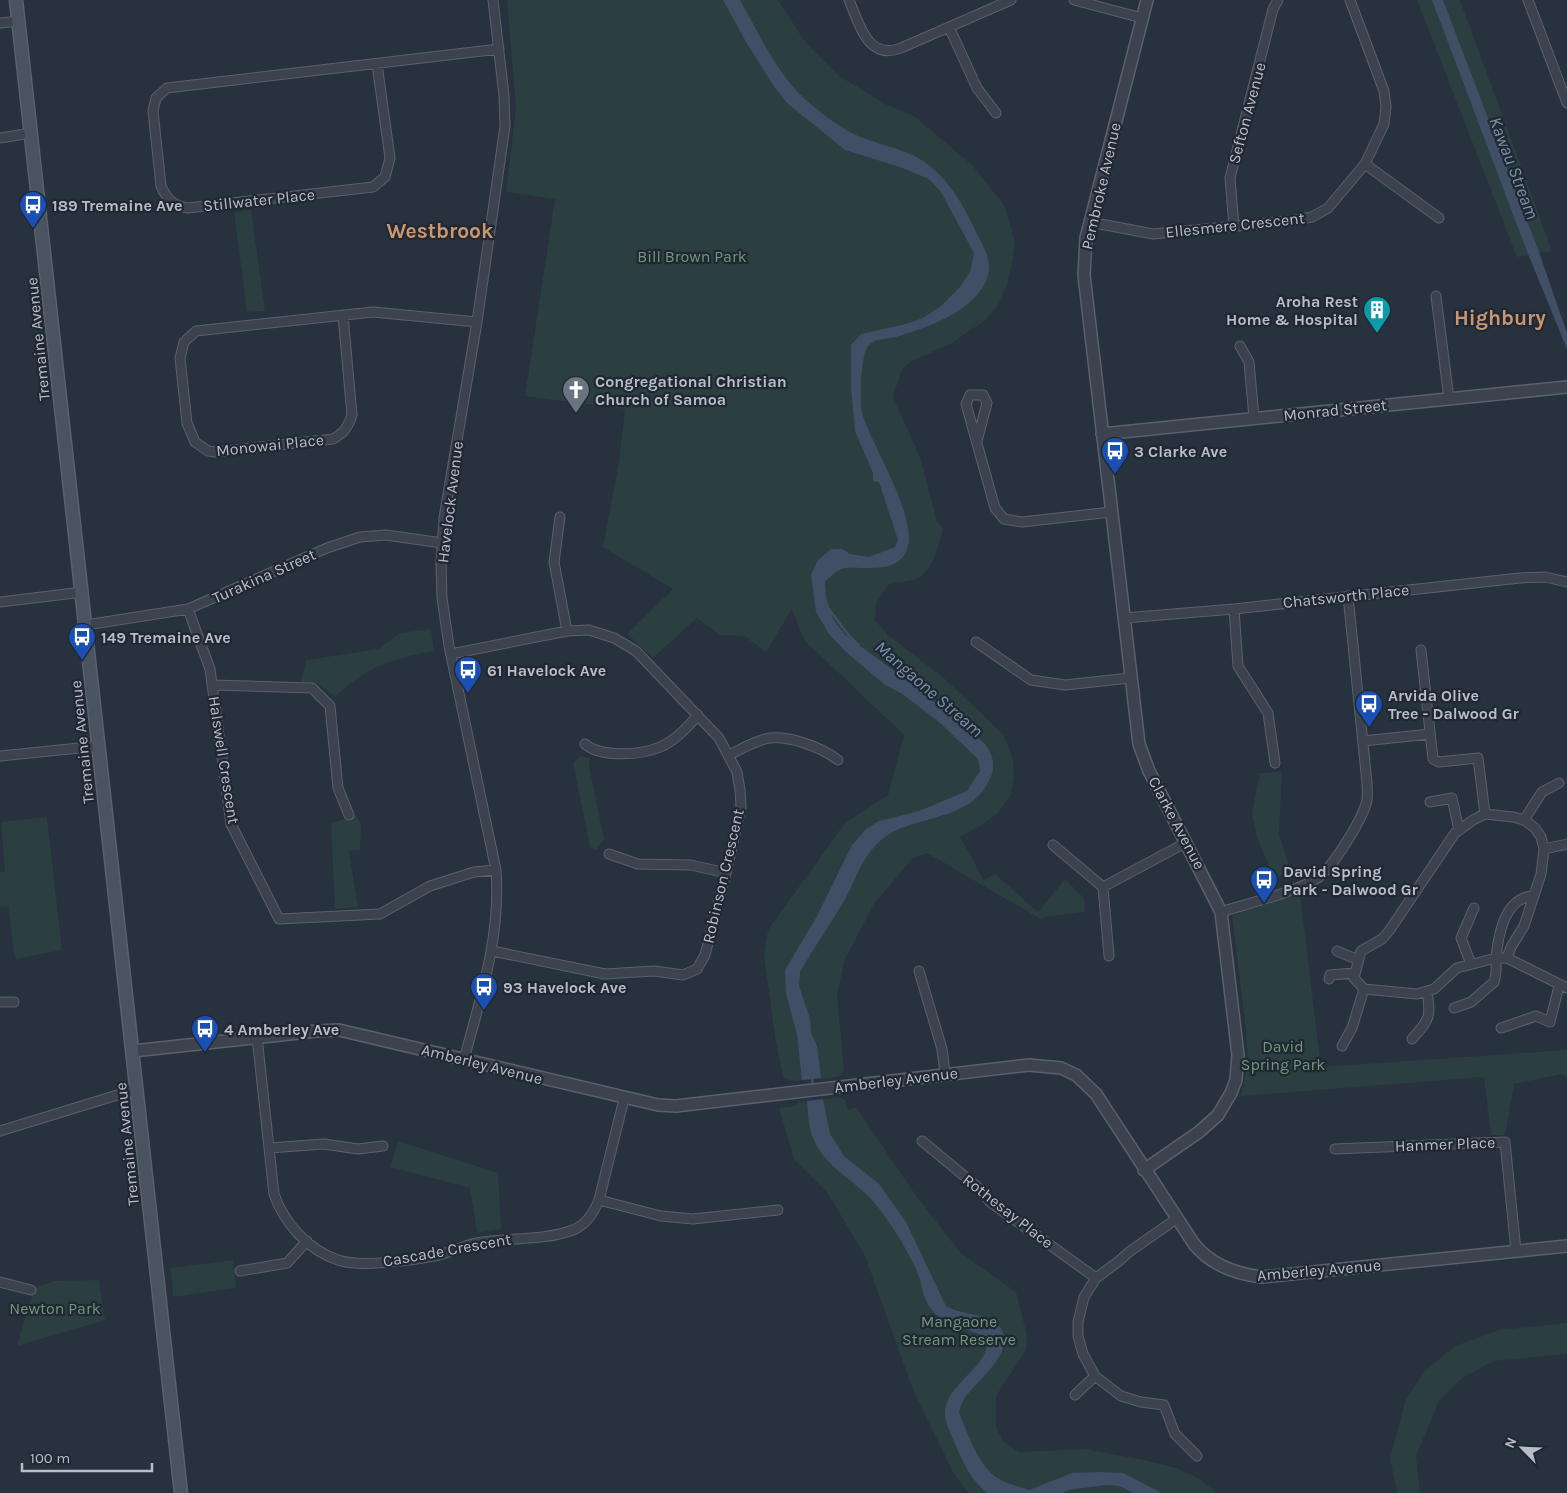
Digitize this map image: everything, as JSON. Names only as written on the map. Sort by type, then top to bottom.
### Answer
[{"type":"main road","name":"Tremaine Avenue","points":[[16,0],[83,592],[181,1493]]},
{"type":"street","name":"Havelock Avenue","points":[[464,1059],[492,950],[498,899],[496,870],[451,654],[442,598],[442,543],[477,322],[505,126],[493,0]]},
{"type":"street","points":[[849,0],[865,38],[875,48],[882,51],[896,50],[1011,0]]},
{"type":"street","points":[[1074,0],[1142,18]]},
{"type":"street","name":"Pembroke Avenue","points":[[1102,434],[1084,261],[1090,222],[1147,0]]},
{"type":"street","name":"Sefton Avenue","points":[[1234,227],[1230,178],[1278,0]]},
{"type":"street","name":"Ellesmere Crescent","points":[[1090,222],[1143,234],[1234,227],[1312,217],[1328,208],[1365,164],[1384,124],[1386,107],[1384,91],[1350,0]]},
{"type":"street","points":[[1528,0],[1567,102]]},
{"type":"street","points":[[0,23],[19,21]]},
{"type":"street","points":[[949,27],[977,88],[996,113]]},
{"type":"street","name":"Stillwater Place","points":[[377,64],[390,158],[387,172],[379,183],[367,188],[188,208],[174,204],[165,194],[161,186],[153,111],[156,98],[160,92],[174,86],[499,49]]},
{"type":"street","points":[[0,138],[31,133]]},
{"type":"street","points":[[1365,164],[1439,218]]},
{"type":"street","points":[[1436,296],[1449,399]]},
{"type":"street","name":"Monowai Place","points":[[343,315],[352,415],[347,429],[333,439],[216,452],[208,451],[194,442],[187,424],[180,358],[184,342],[190,336],[203,329],[343,315],[373,312],[477,322]]},
{"type":"street","points":[[1240,346],[1249,362],[1254,418]]},
{"type":"street","name":"Monrad Street","points":[[1102,434],[1567,387]]},
{"type":"street","points":[[977,441],[987,403],[983,394],[975,393],[970,395],[966,404],[995,508],[1004,519],[1022,522],[1111,512]]},
{"type":"street","name":"Clarke Avenue","points":[[1102,434],[1139,744],[1149,771],[1187,842],[1221,912],[1237,1042],[1236,1080],[1225,1104],[1210,1124],[1144,1170]]},
{"type":"street","points":[[560,517],[554,562],[568,630]]},
{"type":"street","name":"Turakina Street","points":[[86,625],[188,610],[346,541],[386,535],[442,543]]},
{"type":"street","name":"Chatsworth Place","points":[[1124,618],[1234,609],[1520,578],[1545,577],[1567,582]]},
{"type":"street","points":[[0,602],[83,592]]},
{"type":"street","points":[[1221,912],[1300,886],[1318,877],[1325,870],[1364,809],[1367,792],[1348,596]]},
{"type":"street","points":[[1234,609],[1238,666],[1268,713],[1274,763]]},
{"type":"street","name":"Halswell Crescent","points":[[188,610],[206,652],[231,824],[279,919],[380,914],[430,886],[474,872],[496,870]]},
{"type":"street","name":"Robinson Crescent","points":[[451,654],[568,630],[603,634],[625,643],[636,651],[719,738],[737,772],[740,807],[726,873],[705,955],[697,970],[683,975],[654,971],[605,974],[492,950]]},
{"type":"street","points":[[976,642],[1031,680],[1065,685],[1130,678]]},
{"type":"street","points":[[1421,650],[1433,759],[1439,762],[1478,758],[1486,814]]},
{"type":"street","points":[[212,684],[312,688],[330,706],[338,788],[349,815]]},
{"type":"street","points":[[585,744],[594,749],[615,752],[643,752],[659,748],[681,732],[698,715]]},
{"type":"street","points":[[1363,741],[1430,734]]},
{"type":"street","points":[[729,755],[757,742],[779,738],[824,749],[838,760]]},
{"type":"street","points":[[0,756],[99,746]]},
{"type":"street","points":[[1524,820],[1542,792],[1559,783]]},
{"type":"street","points":[[1430,802],[1452,798],[1459,830]]},
{"type":"street","points":[[1501,1028],[1536,1016],[1550,1022],[1563,987],[1507,958],[1496,958],[1457,968],[1434,989],[1417,994],[1364,989],[1354,978],[1361,951],[1382,939],[1389,931],[1459,830],[1486,814],[1524,820],[1538,831],[1544,848],[1541,874],[1532,896],[1524,926],[1511,947],[1507,958]]},
{"type":"street","points":[[1103,887],[1187,842]]},
{"type":"street","points":[[1544,848],[1567,844]]},
{"type":"street","points":[[1053,845],[1103,887],[1108,956]]},
{"type":"street","points":[[609,854],[638,864],[691,865],[726,873]]},
{"type":"street","points":[[1454,1008],[1472,1002],[1494,982],[1497,977],[1496,958],[1508,911],[1519,899],[1532,896]]},
{"type":"street","points":[[1472,964],[1461,938],[1474,908]]},
{"type":"street","points":[[1337,951],[1358,960]]},
{"type":"street","points":[[919,971],[942,1049],[945,1073]]},
{"type":"street","points":[[1329,979],[1330,975],[1355,973]]},
{"type":"street","points":[[1342,1046],[1352,1028],[1364,989]]},
{"type":"street","points":[[1412,1039],[1429,1019],[1427,991]]},
{"type":"street","points":[[0,1002],[14,1002]]},
{"type":"street","name":"Amberley Avenue","points":[[133,1051],[339,1030],[624,1099],[676,1106],[945,1073],[1029,1065],[1061,1068],[1076,1075],[1096,1094],[1176,1219],[1198,1249],[1214,1262],[1237,1273],[1262,1277],[1567,1246]]},
{"type":"street","name":"Cascade Crescent","points":[[257,1037],[274,1194],[279,1207],[284,1218],[307,1241],[326,1255],[349,1263],[372,1263],[437,1255],[481,1242],[573,1230],[589,1217],[599,1200],[624,1099]]},
{"type":"street","points":[[0,1131],[137,1089]]},
{"type":"street","name":"Rothesay Place","points":[[922,1141],[980,1189],[990,1202],[1096,1278]]},
{"type":"street","name":"Hanmer Place","points":[[1335,1149],[1505,1142],[1516,1251]]},
{"type":"street","points":[[269,1148],[324,1144],[358,1149],[382,1146]]},
{"type":"street","points":[[599,1200],[661,1216],[693,1219],[778,1210]]},
{"type":"street","points":[[1176,1219],[1096,1278],[1081,1304],[1078,1336],[1083,1354],[1095,1376],[1121,1396],[1141,1402],[1164,1405],[1175,1434],[1197,1456]]},
{"type":"street","points":[[240,1271],[288,1263],[307,1241]]},
{"type":"street","points":[[0,1282],[31,1290]]},
{"type":"street","points":[[1075,1396],[1095,1376]]},
{"type":"green space","name":"Bill Brown Park","points":[[507,0],[778,0],[806,43],[838,75],[887,105],[914,116],[972,165],[1004,205],[1010,223],[1015,244],[1008,282],[997,307],[984,321],[952,343],[910,362],[902,369],[893,397],[920,457],[937,521],[943,528],[935,555],[924,574],[908,581],[890,583],[876,603],[875,620],[888,635],[944,678],[1004,735],[1013,759],[1014,776],[1011,795],[998,813],[960,837],[984,880],[995,874],[1038,912],[1065,879],[1084,898],[1085,912],[1043,917],[1044,921],[927,853],[912,859],[874,904],[845,959],[837,994],[844,1072],[838,1077],[795,1081],[784,1079],[776,1043],[764,956],[768,930],[844,824],[888,795],[904,735],[804,640],[792,609],[766,652],[744,636],[720,635],[697,618],[653,658],[627,634],[673,589],[603,547],[619,461],[625,409],[525,396],[555,199],[506,192],[516,108]]},
{"type":"green space","points":[[1417,0],[1460,0],[1552,251],[1517,257]]},
{"type":"green space","points":[[251,210],[265,311],[247,312],[234,212]]},
{"type":"green space","points":[[431,629],[434,651],[405,657],[381,665],[358,678],[335,697],[317,683],[301,683],[306,660],[378,649],[400,633]]},
{"type":"green space","points":[[580,756],[590,758],[589,766],[604,839],[596,850],[590,847],[573,763]]},
{"type":"green space","points":[[1282,772],[1279,833],[1291,873],[1274,878],[1258,840],[1252,813],[1260,773]]},
{"type":"green space","points":[[356,815],[361,824],[360,850],[349,851],[358,907],[335,909],[331,823]]},
{"type":"green space","points":[[47,817],[62,950],[15,959],[8,906],[0,907],[0,872],[5,871],[1,822]]},
{"type":"green space","name":"David Spring Park","points":[[1300,894],[1321,1067],[1567,1050],[1567,1077],[1562,1074],[1514,1084],[1505,1135],[1491,1135],[1484,1077],[1241,1096],[1248,1061],[1232,915]]},
{"type":"green space","name":"Mangaone Stream Reserve","points":[[841,1097],[846,1101],[848,1110],[856,1107],[917,1197],[960,1252],[1016,1292],[1027,1335],[1026,1350],[996,1396],[996,1428],[1004,1442],[1019,1452],[1085,1449],[1144,1460],[1176,1468],[1198,1478],[1217,1493],[968,1493],[954,1474],[913,1390],[865,1256],[827,1192],[794,1159],[779,1108],[795,1106],[799,1102]]},
{"type":"green space","points":[[398,1141],[498,1173],[501,1229],[477,1233],[470,1188],[390,1167]]},
{"type":"green space","points":[[233,1260],[236,1288],[173,1297],[171,1268]]},
{"type":"green space","name":"Newton Park","points":[[99,1280],[105,1320],[17,1346],[34,1288],[55,1281]]},
{"type":"green space","points":[[1567,1323],[1567,1354],[1494,1361],[1462,1378],[1439,1401],[1416,1456],[1420,1493],[1397,1493],[1390,1458],[1406,1399],[1426,1370],[1455,1346],[1499,1330]]},
{"type":"water","points":[[723,0],[740,0],[785,77],[805,99],[823,114],[856,135],[922,160],[937,172],[957,196],[984,247],[989,264],[988,275],[982,288],[963,308],[922,328],[896,337],[875,341],[866,350],[861,378],[863,416],[902,506],[909,541],[905,554],[893,564],[877,568],[845,568],[825,582],[826,597],[833,619],[845,635],[918,688],[985,744],[993,760],[992,774],[982,791],[973,801],[962,808],[891,833],[870,851],[844,901],[800,972],[799,986],[810,1019],[811,1033],[817,1046],[821,1078],[802,1080],[797,1034],[786,994],[785,970],[816,918],[852,845],[866,829],[879,821],[919,811],[967,791],[980,771],[978,759],[939,722],[901,693],[885,685],[846,652],[829,634],[816,612],[811,575],[818,560],[831,549],[842,549],[850,554],[869,557],[895,547],[898,540],[879,482],[873,481],[873,473],[855,431],[851,389],[851,345],[861,334],[906,324],[923,318],[941,306],[960,287],[970,272],[974,253],[941,192],[929,179],[900,167],[845,150],[787,103],[775,88],[746,42]]},
{"type":"water","points":[[1432,0],[1443,0],[1539,252],[1567,333],[1567,349],[1528,254]]},
{"type":"water","points":[[823,1099],[830,1134],[844,1156],[879,1184],[906,1222],[946,1306],[992,1320],[1003,1333],[1004,1343],[994,1365],[968,1393],[962,1402],[959,1412],[974,1449],[985,1466],[999,1479],[1029,1490],[1072,1473],[1100,1472],[1123,1473],[1162,1493],[1134,1493],[1119,1486],[1105,1485],[1069,1490],[1062,1493],[987,1493],[977,1482],[959,1453],[947,1425],[945,1413],[952,1393],[981,1360],[987,1342],[983,1337],[972,1331],[944,1321],[930,1308],[913,1263],[887,1220],[868,1196],[836,1169],[822,1154],[816,1145],[811,1131],[807,1101]]},
{"type":"waterway","name":"Mangaone Stream","points":[[829,609],[849,636],[859,645]]},
{"type":"waterway","name":"Mangaone Stream","points":[[812,1076],[813,1088]]},
{"type":"place","name":"189 Tremaine Ave","points":[[33,229]]},
{"type":"place","name":"Aroha Rest Home & Hospital","points":[[1377,334]]},
{"type":"place","name":"Congregational Christian Church of Samoa","points":[[576,414]]},
{"type":"place","name":"3 Clarke Ave","points":[[1115,475]]},
{"type":"place","name":"149 Tremaine Ave","points":[[82,661]]},
{"type":"place","name":"61 Havelock Ave","points":[[468,694]]},
{"type":"place","name":"Arvida Olive Tree - Dalwood Gr","points":[[1369,728]]},
{"type":"place","name":"David Spring Park - Dalwood Gr","points":[[1264,904]]},
{"type":"place","name":"93 Havelock Ave","points":[[484,1011]]},
{"type":"place","name":"4 Amberley Ave","points":[[205,1053]]},
{"type":"district","name":"Westbrook","points":[[440,231]]},
{"type":"district","name":"Highbury","points":[[1500,318]]},
{"type":"water label","name":"Kawau Stream","points":[[1514,168]]}]
